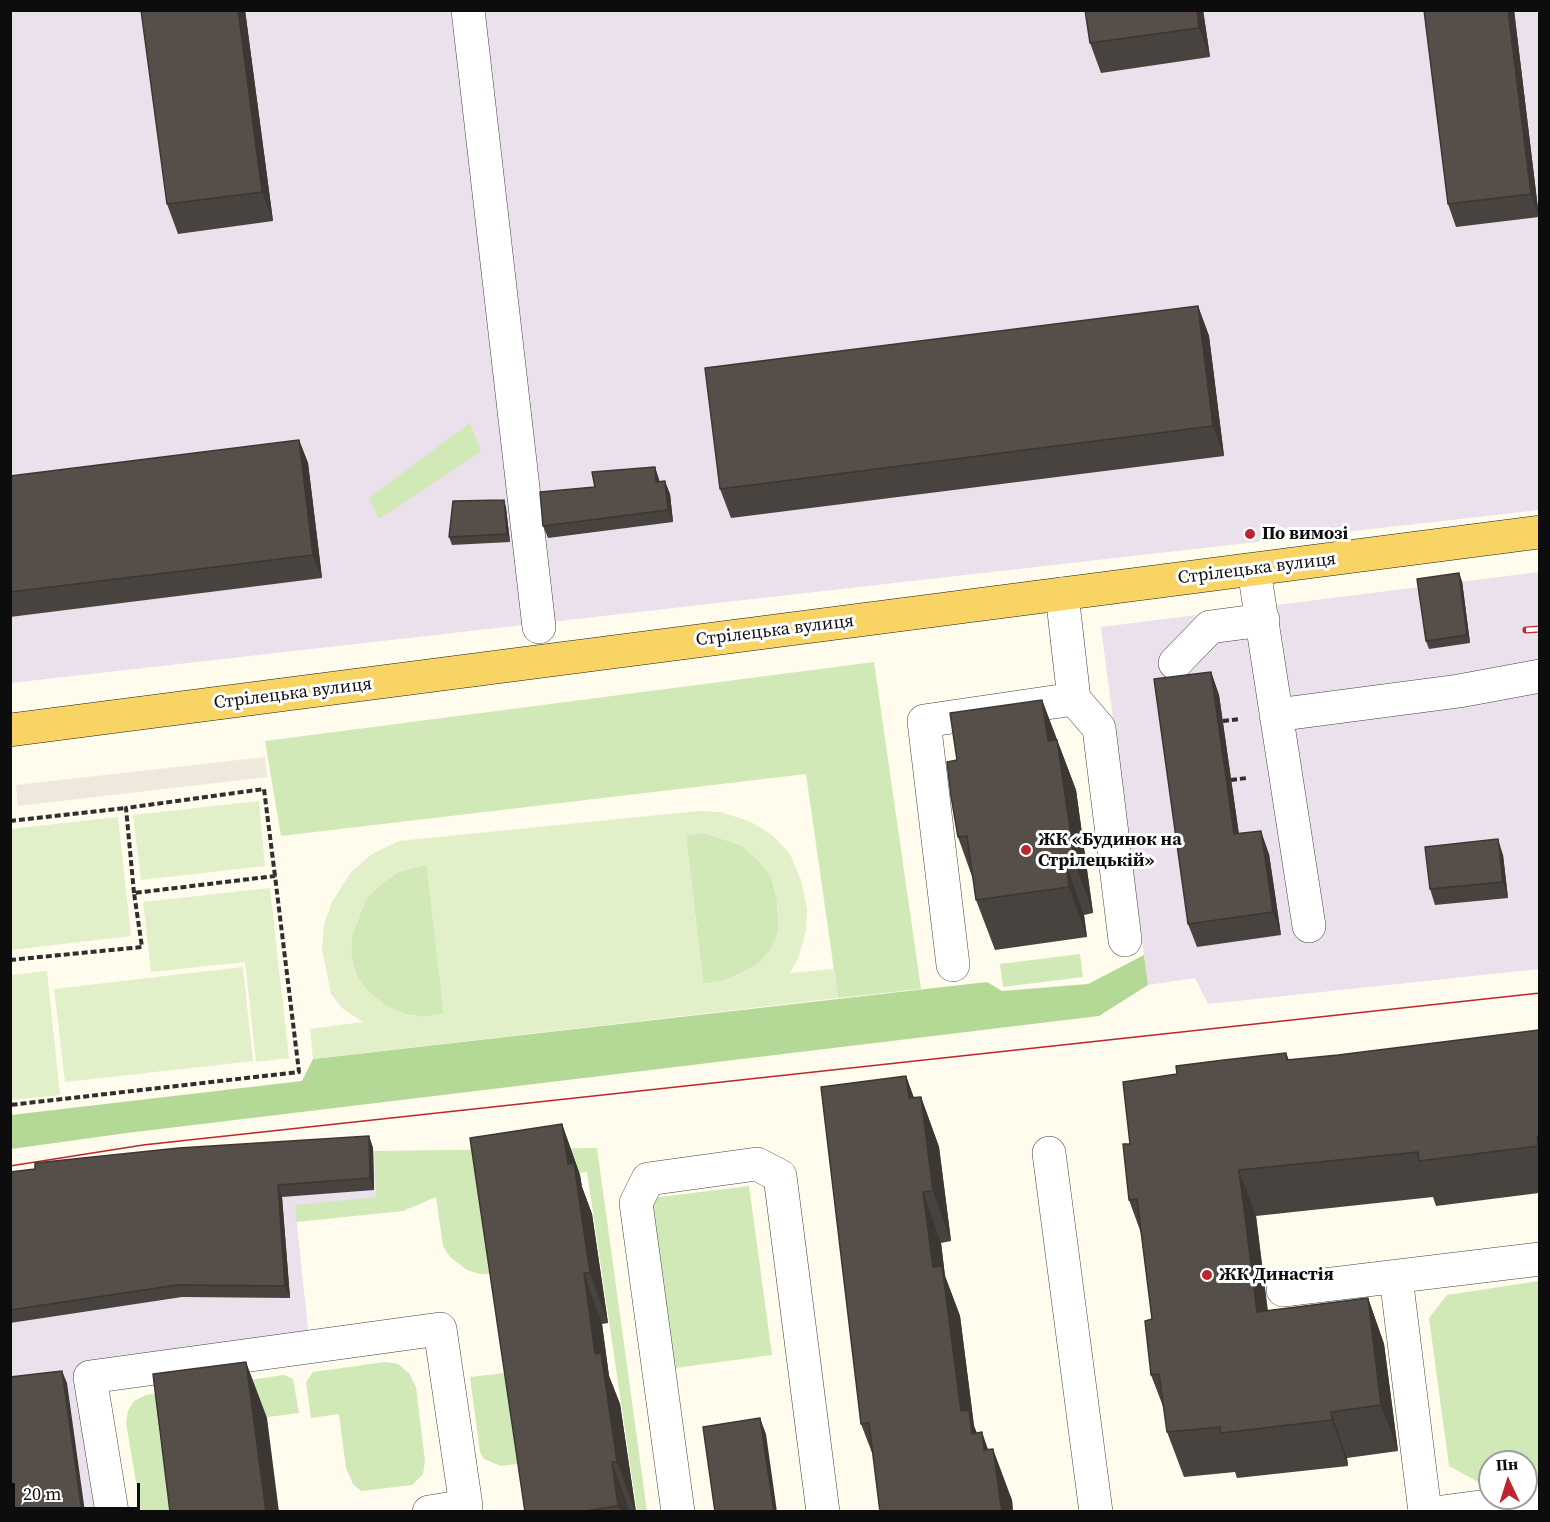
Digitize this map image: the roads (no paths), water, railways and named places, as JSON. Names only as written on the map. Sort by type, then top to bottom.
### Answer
[{"type":"main road","name":"Стрілецька вулиця","points":[[10,730],[1539,532]]},
{"type":"lane","points":[[468,10],[539,627]]},
{"type":"lane","points":[[1254,570],[1309,926]]},
{"type":"lane","points":[[1062,594],[1074,699],[1099,728],[1125,940]]},
{"type":"lane","points":[[1175,663],[1210,627],[1263,620]]},
{"type":"lane","points":[[1276,715],[1459,691],[1539,676]]},
{"type":"lane","points":[[953,965],[924,721],[1074,699]]},
{"type":"lane","points":[[1049,1153],[1096,1512]]},
{"type":"lane","points":[[678,1512],[636,1203],[648,1179],[757,1164],[780,1176],[823,1512]]},
{"type":"lane","points":[[1282,1290],[1539,1259]]},
{"type":"lane","points":[[1396,1277],[1425,1512]]},
{"type":"lane","points":[[112,1512],[90,1377],[440,1329],[466,1506],[429,1512]]},
{"type":"lane","points":[[1442,1512],[1539,1499]]},
{"type":"tram line","points":[[10,1166],[143,1145],[1540,993]]},
{"type":"railway","points":[[1526,630],[1540,629]]},
{"type":"place","name":"По вимозі","points":[[1250,534]]},
{"type":"place","name":"ЖК «Будинок на Стрілецькій»","points":[[1026,850]]},
{"type":"place","name":"ЖК Династія","points":[[1207,1275]]}]
